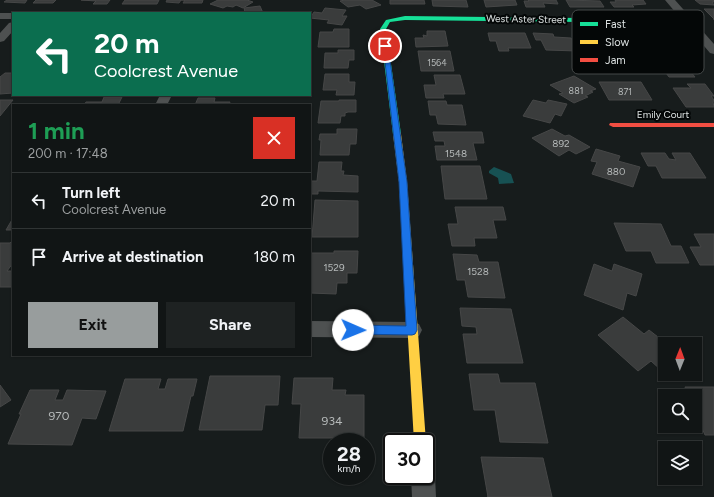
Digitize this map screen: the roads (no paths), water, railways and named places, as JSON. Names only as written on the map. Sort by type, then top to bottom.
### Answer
[{"type":"street","points":[[670,0],[679,10]]},
{"type":"street","points":[[0,16],[12,16]]},
{"type":"street","name":"West Aster Street","points":[[412,330],[403,182],[383,29],[388,21],[405,18],[572,20]]},
{"type":"street","points":[[0,39],[12,26]]},
{"type":"street","points":[[704,39],[714,51]]},
{"type":"street","name":"Emily Court","points":[[613,125],[714,125]]},
{"type":"street","points":[[311,329],[412,330],[419,433]]},
{"type":"street","points":[[423,485],[424,497]]},
{"type":"water","points":[[494,167],[511,174],[514,183],[499,184],[498,178],[489,173],[489,171]]}]
